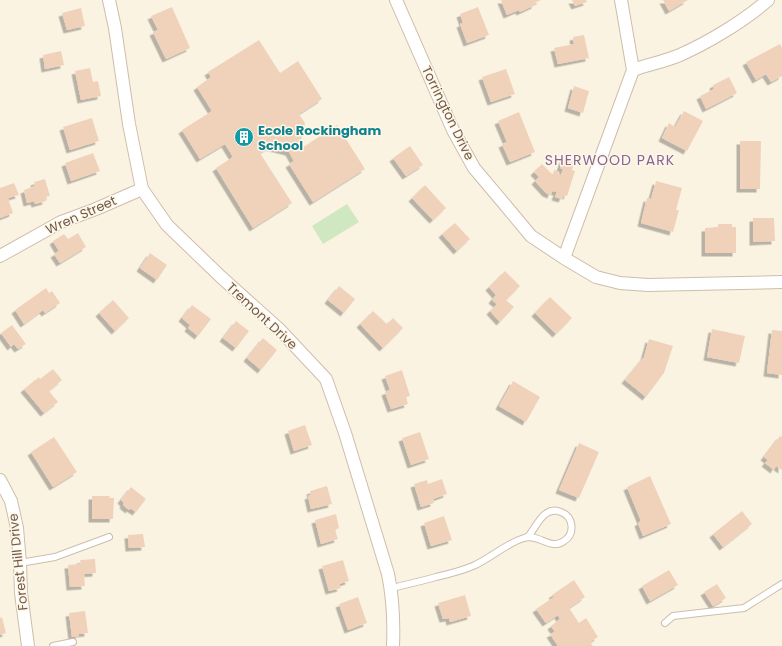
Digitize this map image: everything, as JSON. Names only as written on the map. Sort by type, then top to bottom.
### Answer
[{"type":"street","name":"Tremont Drive","points":[[109,0],[115,28],[129,124],[142,188],[167,225],[221,277],[280,330],[326,379],[345,433],[388,574],[391,588],[394,623],[393,646]]},
{"type":"street","name":"Torrington Drive","points":[[396,0],[453,130],[474,168],[531,236],[596,277],[620,283],[648,285],[782,282]]},
{"type":"street","points":[[564,258],[633,70],[621,0]]},
{"type":"street","points":[[633,70],[679,56],[719,34],[758,9],[768,0]]},
{"type":"street","name":"Wren Street","points":[[0,256],[61,222],[96,209],[142,188]]},
{"type":"street","name":"Forest Hill Drive","points":[[0,480],[11,501],[17,528],[21,593],[28,646]]},
{"type":"lane","points":[[391,588],[461,571],[484,560],[511,543],[528,537],[534,537],[550,544],[559,544],[565,541],[569,536],[572,528],[571,522],[564,513],[555,511],[550,512],[542,516],[528,537]]},
{"type":"lane","points":[[20,563],[55,557],[109,537]]},
{"type":"lane","points":[[665,623],[674,616],[744,608],[782,584]]},
{"type":"lane","points":[[53,646],[73,642]]},
{"type":"green space","points":[[347,204],[359,222],[323,244],[312,226]]},
{"type":"building","points":[[501,0],[541,0],[535,3],[535,5],[520,12],[519,10],[507,15]]},
{"type":"building","points":[[572,0],[586,0],[587,2],[575,6]]},
{"type":"building","points":[[663,0],[688,0],[669,11]]},
{"type":"building","points":[[172,7],[190,48],[166,59],[153,32],[158,30],[151,16]]},
{"type":"building","points":[[478,7],[489,35],[467,43],[460,24],[463,23],[460,14]]},
{"type":"building","points":[[81,8],[85,26],[67,30],[62,13]]},
{"type":"building","points":[[584,35],[589,58],[558,64],[554,48],[574,44],[573,37]]},
{"type":"building","name":"Ecole Rockingham School","points":[[259,40],[280,73],[298,61],[322,99],[299,114],[305,123],[299,150],[337,125],[365,169],[313,202],[289,164],[294,161],[289,152],[269,147],[260,153],[292,203],[253,228],[216,168],[233,157],[225,144],[200,159],[182,130],[212,111],[197,87],[211,77],[208,72]]},
{"type":"building","points":[[780,44],[782,48],[782,76],[771,82],[766,74],[756,80],[746,62]]},
{"type":"building","points":[[61,51],[64,65],[45,69],[43,55]]},
{"type":"building","points":[[90,68],[93,82],[98,81],[101,96],[81,100],[75,71]]},
{"type":"building","points":[[506,69],[515,94],[491,102],[482,77]]},
{"type":"building","points":[[729,77],[737,93],[706,109],[700,96],[714,89],[713,85]]},
{"type":"building","points":[[574,86],[589,91],[583,113],[568,108]]},
{"type":"building","points":[[684,111],[703,121],[687,151],[662,138],[669,123],[675,127]]},
{"type":"building","points":[[519,112],[535,152],[510,162],[502,144],[507,142],[498,121]]},
{"type":"building","points":[[92,118],[99,141],[70,150],[63,127]]},
{"type":"building","points":[[740,141],[761,141],[760,189],[740,189]]},
{"type":"building","points":[[410,146],[423,165],[406,176],[393,158]]},
{"type":"building","points":[[93,153],[100,171],[71,181],[65,163]]},
{"type":"building","points":[[563,159],[574,163],[572,170],[575,171],[567,196],[564,195],[562,199],[555,197],[557,192],[552,191],[551,195],[546,193],[535,181],[539,177],[534,172],[542,164],[553,175],[554,170],[559,172],[558,174],[561,175],[563,169],[560,168]]},
{"type":"building","points":[[45,179],[50,196],[45,197],[46,201],[35,204],[34,201],[27,203],[24,190],[35,186],[34,182]]},
{"type":"building","points":[[656,181],[682,188],[676,210],[679,210],[673,232],[641,223],[647,198],[651,199]]},
{"type":"building","points":[[14,183],[19,195],[8,198],[13,213],[0,218],[0,188]]},
{"type":"building","points":[[425,185],[446,208],[433,220],[412,198]]},
{"type":"building","points":[[753,218],[774,218],[775,241],[753,242]]},
{"type":"building","points":[[455,223],[470,239],[457,251],[442,234]]},
{"type":"building","points":[[718,224],[732,224],[732,227],[736,227],[736,253],[705,253],[705,228],[718,227]]},
{"type":"building","points":[[78,233],[86,247],[60,263],[54,254],[59,251],[53,241],[64,234],[68,239]]},
{"type":"building","points":[[150,253],[167,265],[157,280],[140,268]]},
{"type":"building","points":[[505,271],[520,286],[506,300],[514,307],[500,322],[490,311],[497,304],[492,300],[496,295],[489,287]]},
{"type":"building","points":[[339,286],[355,299],[344,313],[328,300]]},
{"type":"building","points":[[46,288],[49,293],[52,291],[60,303],[45,313],[43,310],[24,324],[15,310]]},
{"type":"building","points":[[550,297],[572,318],[556,334],[535,313]]},
{"type":"building","points":[[113,300],[129,318],[115,331],[99,313]]},
{"type":"building","points":[[192,305],[211,319],[198,336],[188,328],[190,325],[182,318]]},
{"type":"building","points":[[373,311],[387,324],[393,318],[403,328],[383,348],[360,324]]},
{"type":"building","points":[[236,321],[249,331],[236,348],[223,338]]},
{"type":"building","points":[[12,325],[26,344],[18,349],[14,344],[11,347],[1,333]]},
{"type":"building","points":[[712,329],[745,336],[739,363],[707,357]]},
{"type":"building","points":[[772,330],[782,331],[782,375],[767,373]]},
{"type":"building","points":[[263,338],[277,350],[261,370],[247,358]]},
{"type":"building","points":[[649,339],[673,346],[664,373],[646,397],[625,380],[644,357]]},
{"type":"building","points":[[53,369],[62,380],[49,391],[58,402],[44,413],[24,389],[39,377],[40,379]]},
{"type":"building","points":[[402,370],[410,396],[406,397],[408,404],[391,409],[385,392],[390,390],[385,376]]},
{"type":"building","points":[[513,381],[540,397],[526,422],[499,406]]},
{"type":"building","points":[[305,425],[312,445],[294,451],[288,431]]},
{"type":"building","points":[[420,432],[429,459],[411,465],[402,438]]},
{"type":"building","points":[[780,436],[782,437],[782,470],[776,466],[774,470],[765,463],[768,460],[764,457]]},
{"type":"building","points":[[54,437],[77,472],[53,487],[31,452]]},
{"type":"building","points":[[579,443],[599,452],[579,498],[559,490]]},
{"type":"building","points":[[650,476],[671,524],[643,536],[638,523],[641,521],[627,487]]},
{"type":"building","points":[[442,479],[447,494],[433,499],[434,503],[421,507],[414,484],[427,480],[428,484]]},
{"type":"building","points":[[327,486],[332,504],[311,509],[308,496],[311,495],[310,491]]},
{"type":"building","points":[[131,487],[146,499],[136,512],[130,508],[129,510],[123,505],[124,503],[121,500]]},
{"type":"building","points":[[92,496],[110,496],[109,498],[114,498],[113,519],[92,519]]},
{"type":"building","points":[[742,511],[752,524],[723,547],[713,534]]},
{"type":"building","points":[[336,514],[339,528],[335,530],[338,539],[321,544],[315,520]]},
{"type":"building","points":[[444,516],[452,540],[431,546],[424,523]]},
{"type":"building","points":[[143,534],[145,547],[129,548],[128,535]]},
{"type":"building","points":[[95,559],[96,573],[84,574],[85,586],[70,587],[68,565],[81,564],[80,560]]},
{"type":"building","points":[[343,560],[349,581],[339,584],[341,588],[329,591],[322,566]]},
{"type":"building","points":[[669,570],[678,585],[650,601],[642,586]]},
{"type":"building","points":[[574,580],[585,597],[569,608],[579,623],[586,618],[598,637],[590,642],[593,646],[558,646],[550,634],[555,632],[551,626],[560,619],[558,615],[546,623],[536,609],[554,597],[552,595]]},
{"type":"building","points":[[717,584],[726,598],[713,606],[704,592]]},
{"type":"building","points":[[465,595],[471,616],[450,622],[449,618],[443,619],[438,603]]},
{"type":"building","points":[[358,597],[367,623],[348,630],[339,604]]},
{"type":"building","points":[[85,611],[88,633],[79,634],[79,636],[72,637],[69,613]]},
{"type":"building","points":[[2,617],[6,633],[0,635],[0,618]]},
{"type":"place","name":"Ecole Rockingham School","points":[[244,137]]},
{"type":"district","name":"SHERWOOD PARK","points":[[610,160]]}]
